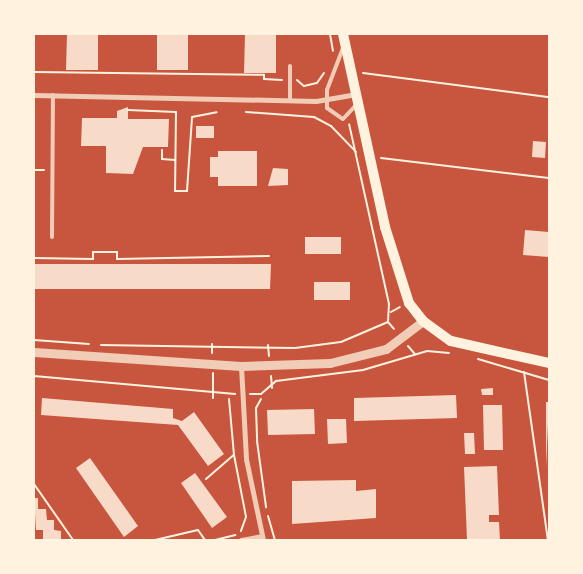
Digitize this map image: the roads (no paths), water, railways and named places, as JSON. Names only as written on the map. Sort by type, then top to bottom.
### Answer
[{"type":"main road","points":[[344,39],[401,282],[423,321],[451,341],[549,363]]},
{"type":"street","points":[[34,95],[290,100],[357,97]]},
{"type":"street","points":[[34,352],[241,366],[330,363],[364,357],[397,343],[423,321]]},
{"type":"street","points":[[241,366],[248,468],[262,538],[241,540]]},
{"type":"lane","points":[[344,39],[326,99],[332,116],[348,118],[357,97]]},
{"type":"lane","points":[[290,66],[290,100]]},
{"type":"lane","points":[[52,238],[53,95]]}]
